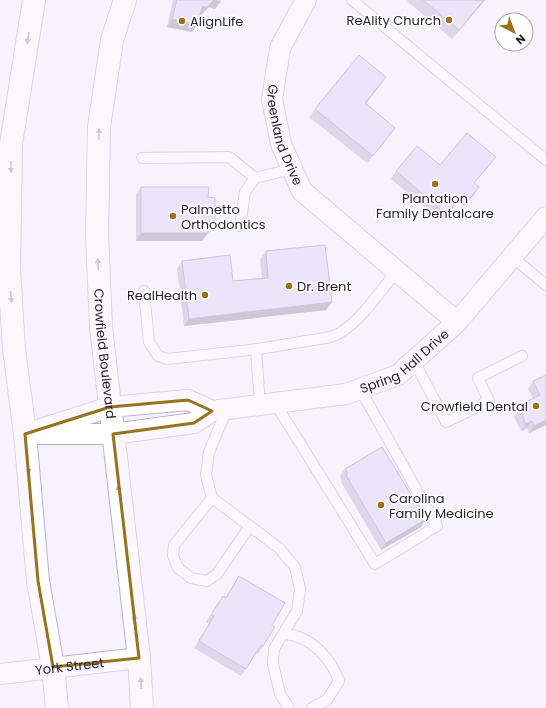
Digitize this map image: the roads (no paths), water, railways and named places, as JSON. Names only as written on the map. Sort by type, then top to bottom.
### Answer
[{"type":"main road","points":[[34,0],[11,144],[9,270],[14,349],[25,434],[38,581],[53,667],[57,708]]},
{"type":"main road","name":"Crowfield Boulevard","points":[[125,0],[112,40],[99,126],[97,235],[101,327],[139,658],[142,708]]},
{"type":"street","name":"Greenland Drive","points":[[306,0],[280,48],[272,99],[281,144],[302,191],[457,322]]},
{"type":"street","name":"Spring Hall Drive","points":[[25,434],[113,434],[194,423],[220,410],[346,394],[398,375],[457,322],[546,217]]},
{"type":"street","points":[[25,434],[110,407],[188,400],[220,410]]},
{"type":"street","name":"York Street","points":[[0,674],[139,658]]},
{"type":"lane","points":[[352,0],[546,160]]},
{"type":"lane","points":[[142,158],[229,157],[255,178]]},
{"type":"lane","points":[[240,226],[245,192],[255,178],[292,169]]},
{"type":"lane","points":[[512,257],[546,285]]},
{"type":"lane","points":[[144,291],[149,342],[158,356],[167,359],[256,349],[308,341],[340,334],[352,324],[397,271]]},
{"type":"lane","points":[[256,349],[268,404],[375,564],[437,526],[360,389]]},
{"type":"lane","points":[[414,361],[446,422],[489,401],[478,378],[522,356]]},
{"type":"lane","points":[[220,410],[209,452],[206,475],[212,498],[279,548],[295,567],[300,589],[297,611],[274,649],[273,664],[280,694],[289,708]]},
{"type":"lane","points":[[212,498],[174,544],[173,556],[178,568],[192,578],[207,581],[217,574],[250,526]]},
{"type":"lane","points":[[284,634],[295,635],[323,652],[333,665],[339,681],[327,700],[312,708]]},
{"type":"place","name":"ReAlity Church","points":[[449,20]]},
{"type":"place","name":"AlignLife","points":[[182,21]]},
{"type":"place","name":"Plantation Family Dentalcare","points":[[435,184]]},
{"type":"place","name":"Palmetto Orthodontics","points":[[173,216]]},
{"type":"place","name":"Dr. Brent","points":[[289,286]]},
{"type":"place","name":"RealHealth","points":[[205,295]]},
{"type":"place","name":"Crowfield Dental","points":[[536,406]]},
{"type":"place","name":"Carolina Family Medicine","points":[[381,505]]}]
